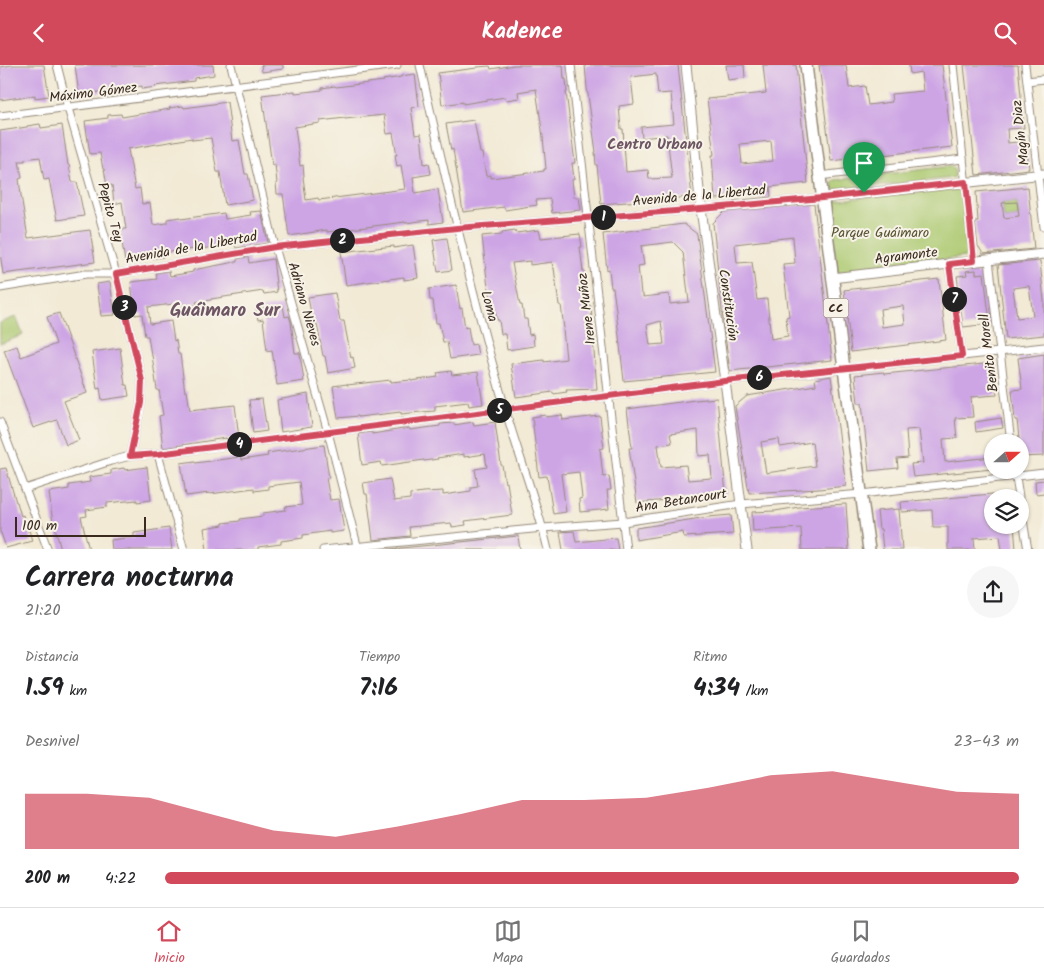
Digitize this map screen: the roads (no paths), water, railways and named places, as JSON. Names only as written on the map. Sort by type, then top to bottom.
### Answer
[{"type":"highway","name":"CC","points":[[806,65],[832,277],[869,549]]},
{"type":"street","name":"Pepito Tey","points":[[57,65],[116,274],[142,381],[141,403],[130,456]]},
{"type":"street","name":"Adriano Nieves","points":[[231,65],[275,247],[328,432],[358,547]]},
{"type":"street","name":"Máximo Gómez","points":[[0,116],[397,65]]},
{"type":"street","name":"Loma","points":[[420,65],[457,228],[505,409],[543,527],[548,549]]},
{"type":"street","name":"Irene Muñoz","points":[[571,65],[626,549]]},
{"type":"street","name":"Constitución","points":[[686,65],[701,209],[747,549]]},
{"type":"street","points":[[953,65],[974,261]]},
{"type":"street","name":"Magín Diaz","points":[[1025,65],[1041,174],[1044,227]]},
{"type":"street","points":[[1027,81],[1044,79]]},
{"type":"street","points":[[819,176],[964,159]]},
{"type":"street","name":"Avenida de la Libertad","points":[[0,288],[86,274],[116,274],[275,247],[457,228],[822,198],[1041,174]]},
{"type":"street","name":"Agramonte","points":[[832,277],[1044,254]]},
{"type":"street","name":"Benito Morell","points":[[989,260],[1011,434]]},
{"type":"street","points":[[949,264],[962,356]]},
{"type":"street","points":[[25,489],[130,456],[158,454],[725,381],[1044,347]]},
{"type":"street","points":[[0,422],[48,549]]},
{"type":"street","points":[[158,454],[184,549]]},
{"type":"street","name":"Ana Betancourt","points":[[1029,473],[1044,473]]},
{"type":"street","name":"Ana Betancourt","points":[[322,549],[358,547],[543,527],[623,522],[741,504],[862,494],[984,477]]},
{"type":"street","points":[[1025,534],[1028,549]]},
{"type":"district","name":"Centro Urbano","points":[[655,144]]},
{"type":"district","name":"Guáimaro Sur","points":[[225,309]]},
{"type":"park label","name":"Parque Guáimaro","points":[[880,232]]}]
